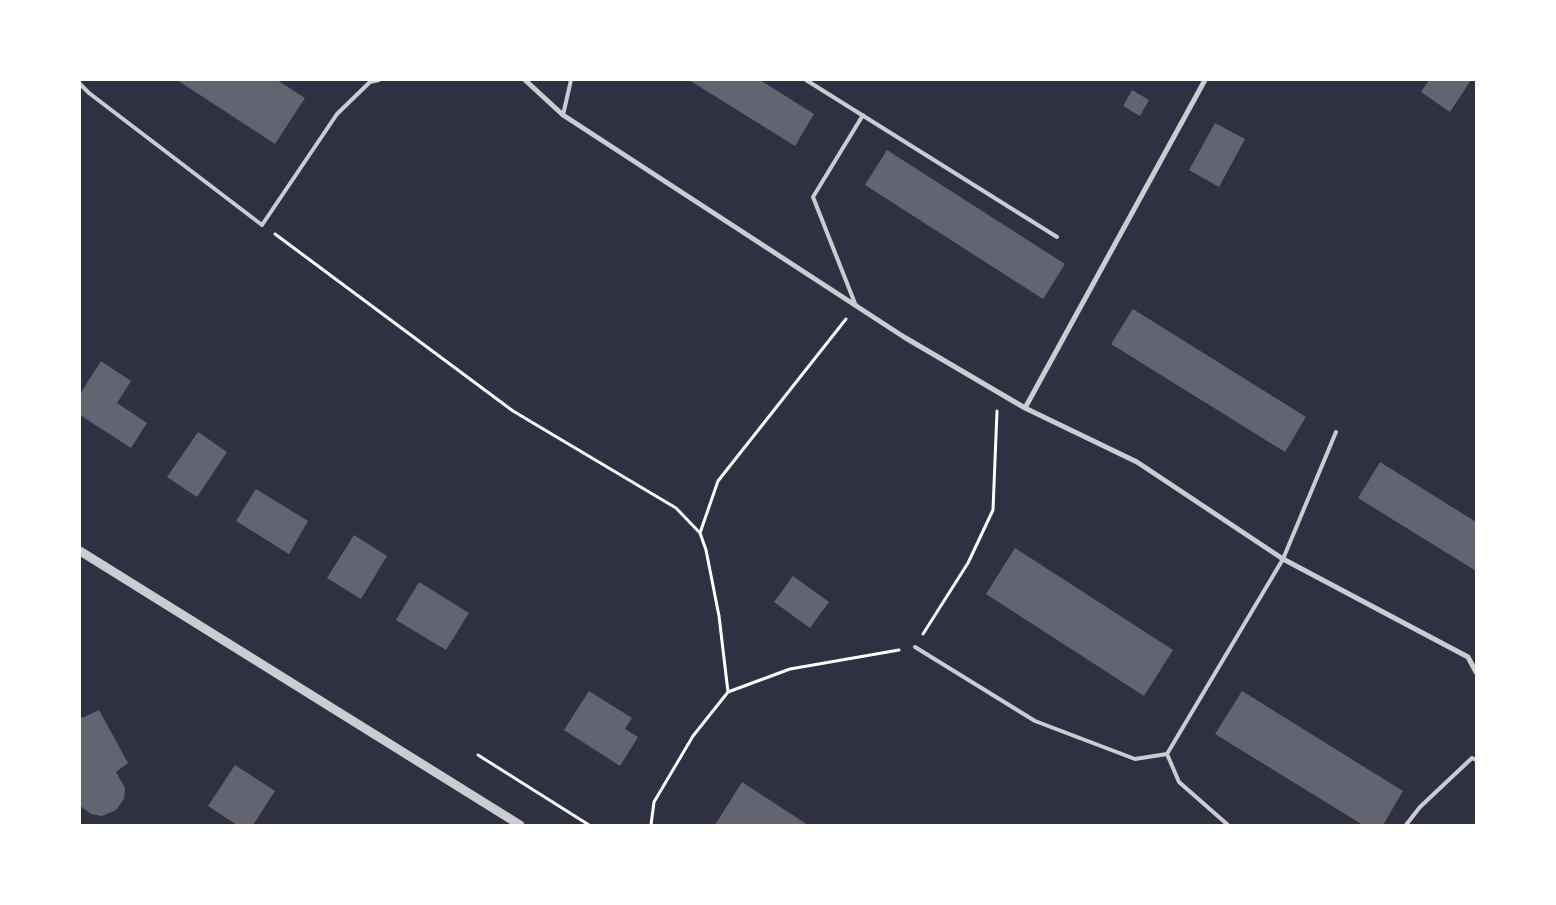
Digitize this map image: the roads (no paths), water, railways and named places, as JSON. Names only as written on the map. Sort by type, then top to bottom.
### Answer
[{"type":"street","points":[[525,80],[563,115],[904,337],[1024,408],[1136,462],[1283,560],[1468,657],[1476,659]]},
{"type":"street","points":[[1024,408],[1205,80]]},
{"type":"street","points":[[80,552],[520,825]]},
{"type":"street","points":[[1468,657],[1476,672]]},
{"type":"lane","points":[[80,84],[89,93],[262,225],[337,114],[370,81],[379,80]]},
{"type":"lane","points":[[563,115],[571,80]]},
{"type":"lane","points":[[806,80],[1057,237]]},
{"type":"lane","points":[[856,306],[813,197],[863,115]]},
{"type":"lane","points":[[1167,754],[1283,560],[1336,432]]},
{"type":"lane","points":[[915,647],[1034,721],[1135,759],[1167,754]]},
{"type":"lane","points":[[1167,754],[1179,782],[1228,825]]},
{"type":"lane","points":[[1406,825],[1420,807],[1472,758],[1476,760]]}]
